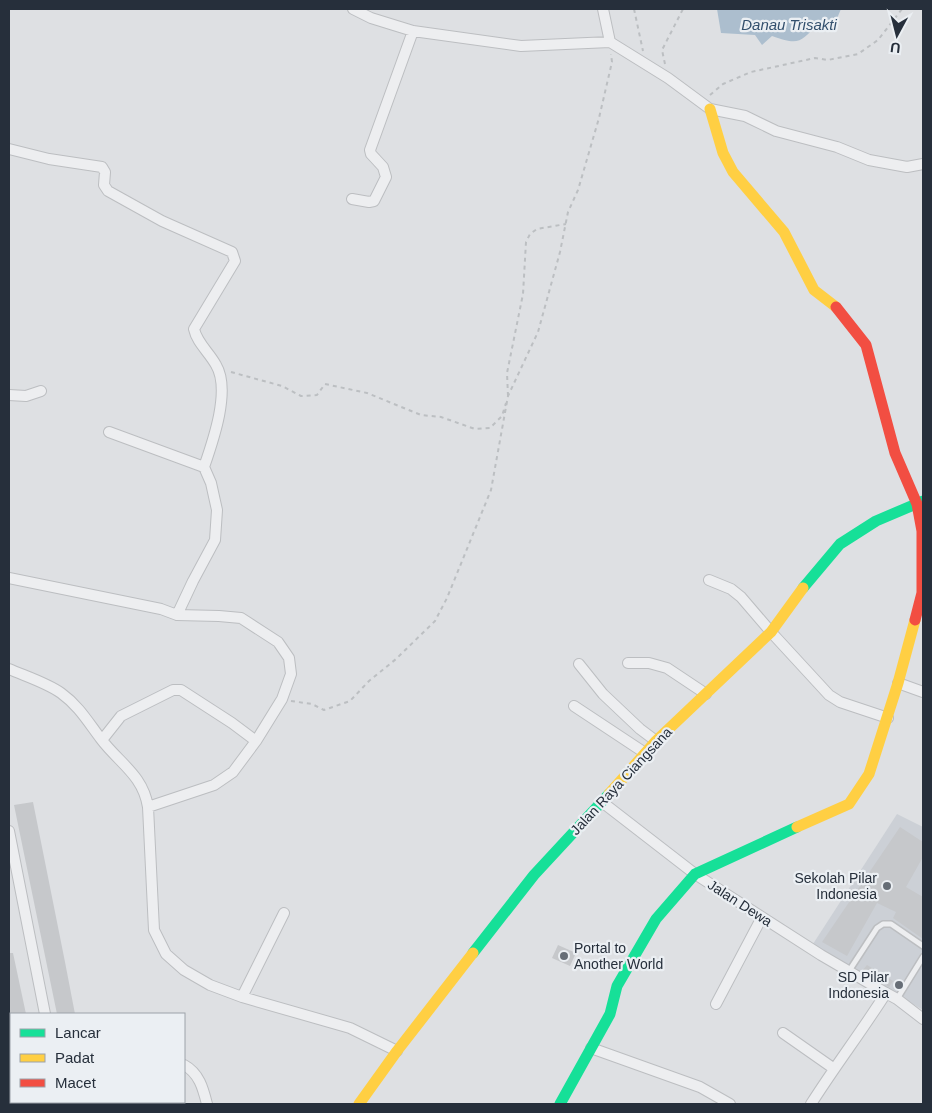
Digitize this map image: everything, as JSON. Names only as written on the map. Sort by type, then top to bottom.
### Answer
[{"type":"street","points":[[353,9],[371,18],[413,31],[521,46],[610,42],[668,78],[710,109],[745,116],[776,131],[837,147],[870,160],[907,167],[923,164]]},
{"type":"street","points":[[603,9],[610,42]]},
{"type":"street","points":[[352,199],[374,201],[385,181],[385,171],[370,150],[413,31]]},
{"type":"street","points":[[560,1104],[610,1014],[617,986],[635,952],[656,919],[695,874],[849,804],[869,774],[888,718],[923,593],[920,502],[895,453],[866,345],[838,309],[814,290],[784,232],[733,172],[723,153],[710,109]]},
{"type":"street","points":[[9,149],[49,159],[102,167],[105,172],[104,185],[108,190],[162,221],[232,252],[235,261],[194,329],[195,336],[218,368],[221,381],[220,406],[215,434],[204,467],[211,483],[217,510],[215,540],[177,615]]},
{"type":"street","points":[[9,395],[26,396],[41,391]]},
{"type":"street","points":[[109,432],[204,467]]},
{"type":"street","name":"Jalan Raya Ciangsana","points":[[364,1102],[397,1051],[534,875],[656,741],[771,632],[795,597],[840,544],[876,521],[920,502]]},
{"type":"street","points":[[9,578],[161,609],[177,615],[241,618],[278,642],[289,658],[291,674],[282,700],[256,741],[233,772],[214,785],[148,807]]},
{"type":"street","points":[[709,580],[731,589],[741,597],[829,695],[840,702],[888,718]]},
{"type":"street","points":[[628,663],[649,663],[667,668],[706,694]]},
{"type":"street","points":[[579,664],[603,694],[640,729],[656,741]]},
{"type":"street","points":[[9,669],[60,692],[80,709],[102,740],[135,776],[146,794],[154,930],[166,954],[184,970],[210,985],[242,997],[350,1028],[397,1051]]},
{"type":"street","points":[[898,683],[923,692]]},
{"type":"street","points":[[102,740],[121,716],[173,690],[181,690],[256,741]]},
{"type":"street","points":[[574,706],[645,753]]},
{"type":"street","name":"Jalan Dewa","points":[[602,802],[695,874],[897,999],[923,1019]]},
{"type":"street","points":[[9,831],[45,1013]]},
{"type":"street","points":[[242,997],[284,913]]},
{"type":"street","points":[[716,1004],[762,917]]},
{"type":"street","points":[[811,1104],[833,1068],[873,1014],[886,993]]},
{"type":"street","points":[[784,1033],[833,1068]]},
{"type":"street","points":[[590,1048],[700,1087],[730,1104]]},
{"type":"street","points":[[185,1066],[200,1080],[207,1104]]},
{"type":"lane","points":[[849,971],[877,928],[884,924],[891,924],[923,946]]},
{"type":"lane","points":[[897,999],[923,957]]},
{"type":"path","points":[[626,52],[637,56],[644,51],[634,9]]},
{"type":"path","points":[[668,78],[662,50],[683,9]]},
{"type":"path","points":[[694,98],[709,96],[723,84],[751,72],[815,58],[828,60],[858,54],[878,40],[902,9]]},
{"type":"path","points":[[218,368],[282,386],[301,396],[317,395],[325,384],[367,393],[420,415],[441,417],[475,429],[490,428],[502,416],[508,396],[538,332],[568,212],[578,190],[599,118],[612,62],[610,42]]},
{"type":"path","points":[[282,700],[312,704],[324,710],[350,701],[369,681],[396,659],[435,621],[491,490],[508,396],[507,373],[523,294],[526,242],[530,234],[537,229],[566,224]]},
{"type":"shaded area","name":"Sekolah Pilar Indonesia","points":[[897,814],[923,827],[923,1010],[813,944]]},
{"type":"shaded area","points":[[118,1103],[118,1104],[61,1104]]},
{"type":"water","name":"Danau Trisakti","points":[[717,9],[841,9],[832,30],[819,23],[799,40],[788,41],[772,36],[762,45],[755,35],[721,33]]},
{"type":"building","points":[[33,802],[75,1013],[57,1013],[14,805]]},
{"type":"building","points":[[900,827],[923,842],[923,857],[906,887],[923,897],[923,939],[893,918],[896,912],[877,903],[847,956],[822,942]]},
{"type":"building","name":"Portal to Another World","points":[[558,945],[576,953],[570,966],[552,958]]},
{"type":"building","points":[[9,953],[13,953],[26,1013],[9,1014]]},
{"type":"building","points":[[867,965],[893,981],[889,987],[862,971]]},
{"type":"traffic: fast","points":[[803,588],[840,544],[876,521],[923,501]]},
{"type":"traffic: fast","points":[[473,953],[534,875],[609,794]]},
{"type":"traffic: fast","points":[[560,1104],[610,1014],[617,986],[656,919],[695,874],[797,827]]},
{"type":"traffic: slow","points":[[710,109],[723,153],[733,172],[784,232],[814,290],[836,307]]},
{"type":"traffic: slow","points":[[609,794],[656,741],[771,632],[803,588]]},
{"type":"traffic: slow","points":[[797,827],[849,804],[869,774],[898,683],[915,620]]},
{"type":"traffic: slow","points":[[359,1104],[397,1051],[473,953]]},
{"type":"traffic: jam","points":[[836,307],[866,345],[895,453],[917,504],[922,531],[922,593],[915,620]]},
{"type":"place","name":"Sekolah Pilar Indonesia","points":[[887,886]]},
{"type":"place","name":"Portal to Another World","points":[[564,956]]},
{"type":"place","name":"SD Pilar Indonesia","points":[[899,985]]}]
